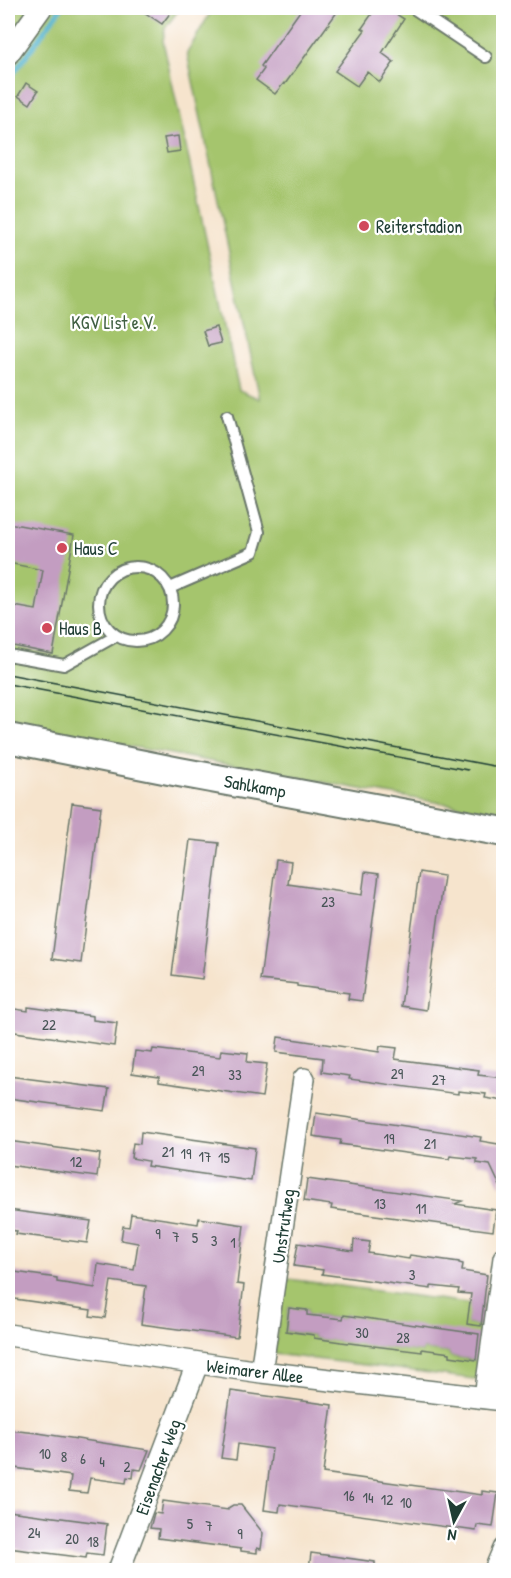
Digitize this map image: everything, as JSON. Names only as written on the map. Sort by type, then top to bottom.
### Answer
[{"type":"street","points":[[8,54],[41,8]]},
{"type":"street","name":"Sahlkamp","points":[[8,738],[504,832]]},
{"type":"street","name":"Unstrutweg","points":[[261,1372],[304,1079]]},
{"type":"street","points":[[494,1399],[504,1258]]},
{"type":"street","name":"Weimarer Allee","points":[[8,1335],[197,1364],[494,1399]]},
{"type":"street","name":"Eisenacher Weg","points":[[119,1570],[197,1364]]},
{"type":"street","points":[[495,1570],[504,1549]]},
{"type":"lane","points":[[413,8],[486,57]]},
{"type":"lane","points":[[170,588],[253,552],[259,532],[227,416]]},
{"type":"lane","points":[[140,566],[163,577],[170,588],[173,599],[173,611],[169,623],[151,639],[139,642],[127,641],[116,636],[100,618],[98,605],[100,592],[106,581],[115,572],[127,567],[140,566]]},
{"type":"lane","points":[[8,655],[64,665],[116,636]]},
{"type":"green space","name":"KGV List e.V.","points":[[8,8],[180,8],[165,28],[163,41],[239,390],[260,399],[187,53],[213,8],[503,8],[503,813],[8,724]]},
{"type":"green space","points":[[288,1279],[489,1306],[487,1318],[469,1316],[468,1324],[482,1326],[486,1331],[480,1380],[274,1354],[283,1282],[287,1283]],"holes":[[[289,1308],[307,1310],[307,1315],[343,1319],[344,1315],[475,1360],[450,1356],[450,1353],[422,1349],[422,1352],[314,1338],[314,1335],[286,1331]]]},
{"type":"building","points":[[138,8],[174,8],[162,24]]},
{"type":"building","points":[[302,8],[340,8],[285,84],[275,94],[256,80],[264,69],[261,66]]},
{"type":"building","points":[[376,8],[387,8],[404,19],[382,53],[394,62],[380,82],[367,72],[357,86],[335,71],[365,30],[362,28]]},
{"type":"building","points":[[26,83],[38,91],[30,104],[18,96]]},
{"type":"building","points":[[178,136],[180,151],[167,153],[164,138]]},
{"type":"building","points":[[216,327],[221,343],[208,346],[203,331]]},
{"type":"building","points":[[8,523],[74,535],[53,654],[8,645],[8,605],[36,610],[43,570],[8,563]]},
{"type":"building","points":[[72,803],[101,807],[81,963],[52,959]]},
{"type":"building","points":[[190,840],[219,843],[202,979],[172,975]]},
{"type":"building","points":[[276,860],[291,862],[288,884],[362,895],[365,872],[379,874],[362,1001],[348,999],[349,993],[260,980]]},
{"type":"building","points":[[419,872],[444,876],[426,1010],[401,1006]]},
{"type":"building","points":[[28,1007],[93,1016],[93,1020],[117,1023],[114,1046],[8,1031],[8,1008],[28,1011]]},
{"type":"building","points":[[278,1037],[379,1052],[380,1046],[397,1048],[395,1059],[479,1070],[478,1075],[504,1078],[504,1101],[485,1098],[486,1094],[458,1091],[458,1094],[349,1079],[350,1076],[322,1072],[323,1058],[276,1052]]},
{"type":"building","points":[[153,1049],[220,1057],[221,1050],[248,1053],[247,1062],[267,1064],[262,1097],[159,1082],[159,1077],[132,1073],[135,1051],[152,1053]]},
{"type":"building","points":[[8,1076],[109,1089],[105,1111],[8,1098]]},
{"type":"building","points":[[316,1113],[481,1137],[480,1141],[504,1145],[500,1186],[490,1165],[477,1163],[477,1159],[450,1156],[449,1159],[340,1144],[341,1140],[313,1136]]},
{"type":"building","points":[[141,1132],[255,1148],[251,1181],[147,1166],[148,1161],[131,1158],[133,1143],[140,1144]]},
{"type":"building","points":[[8,1141],[100,1154],[97,1177],[8,1165]]},
{"type":"building","points":[[307,1179],[462,1201],[455,1204],[496,1210],[493,1231],[331,1209],[332,1205],[304,1201]]},
{"type":"building","points":[[8,1210],[91,1221],[87,1243],[16,1234],[17,1231],[8,1230]]},
{"type":"building","points":[[131,1214],[198,1224],[199,1218],[244,1225],[237,1284],[244,1285],[237,1337],[141,1324],[146,1286],[111,1281],[105,1318],[90,1316],[91,1310],[8,1298],[8,1271],[57,1278],[57,1282],[95,1288],[98,1264],[134,1270],[138,1243],[121,1240],[123,1226],[129,1227]]},
{"type":"building","points":[[354,1240],[370,1242],[368,1253],[409,1259],[410,1255],[459,1262],[463,1264],[462,1271],[487,1275],[481,1326],[467,1324],[471,1294],[458,1293],[459,1289],[431,1286],[431,1289],[322,1274],[323,1270],[294,1266],[298,1243],[353,1251]]},
{"type":"building","points":[[289,1308],[307,1310],[307,1315],[343,1319],[344,1315],[479,1334],[476,1360],[450,1356],[450,1353],[422,1349],[422,1352],[341,1342],[286,1331]]},
{"type":"building","points":[[231,1391],[332,1405],[323,1473],[482,1495],[482,1491],[498,1493],[493,1527],[477,1525],[476,1531],[280,1504],[279,1512],[264,1510],[272,1449],[238,1444],[236,1460],[221,1458]]},
{"type":"building","points":[[8,1430],[149,1450],[141,1470],[134,1469],[133,1478],[127,1477],[126,1483],[90,1478],[87,1493],[69,1491],[71,1476],[8,1467]]},
{"type":"building","points":[[163,1501],[228,1510],[233,1505],[241,1505],[263,1533],[261,1549],[257,1548],[257,1553],[158,1538],[159,1529],[150,1528],[154,1513],[161,1514]]},
{"type":"building","points":[[8,1511],[107,1524],[103,1555],[87,1553],[86,1558],[8,1548]]},
{"type":"building","points":[[311,1553],[375,1562],[375,1570],[309,1570]]},
{"type":"waterway","points":[[8,81],[61,8]]},
{"type":"tram line","points":[[8,674],[504,768]]},
{"type":"tram line","points":[[8,684],[468,770]]},
{"type":"place","name":"Reiterstadion","points":[[364,226]]},
{"type":"place","name":"Haus C","points":[[62,548]]},
{"type":"place","name":"Haus B","points":[[47,628]]}]
